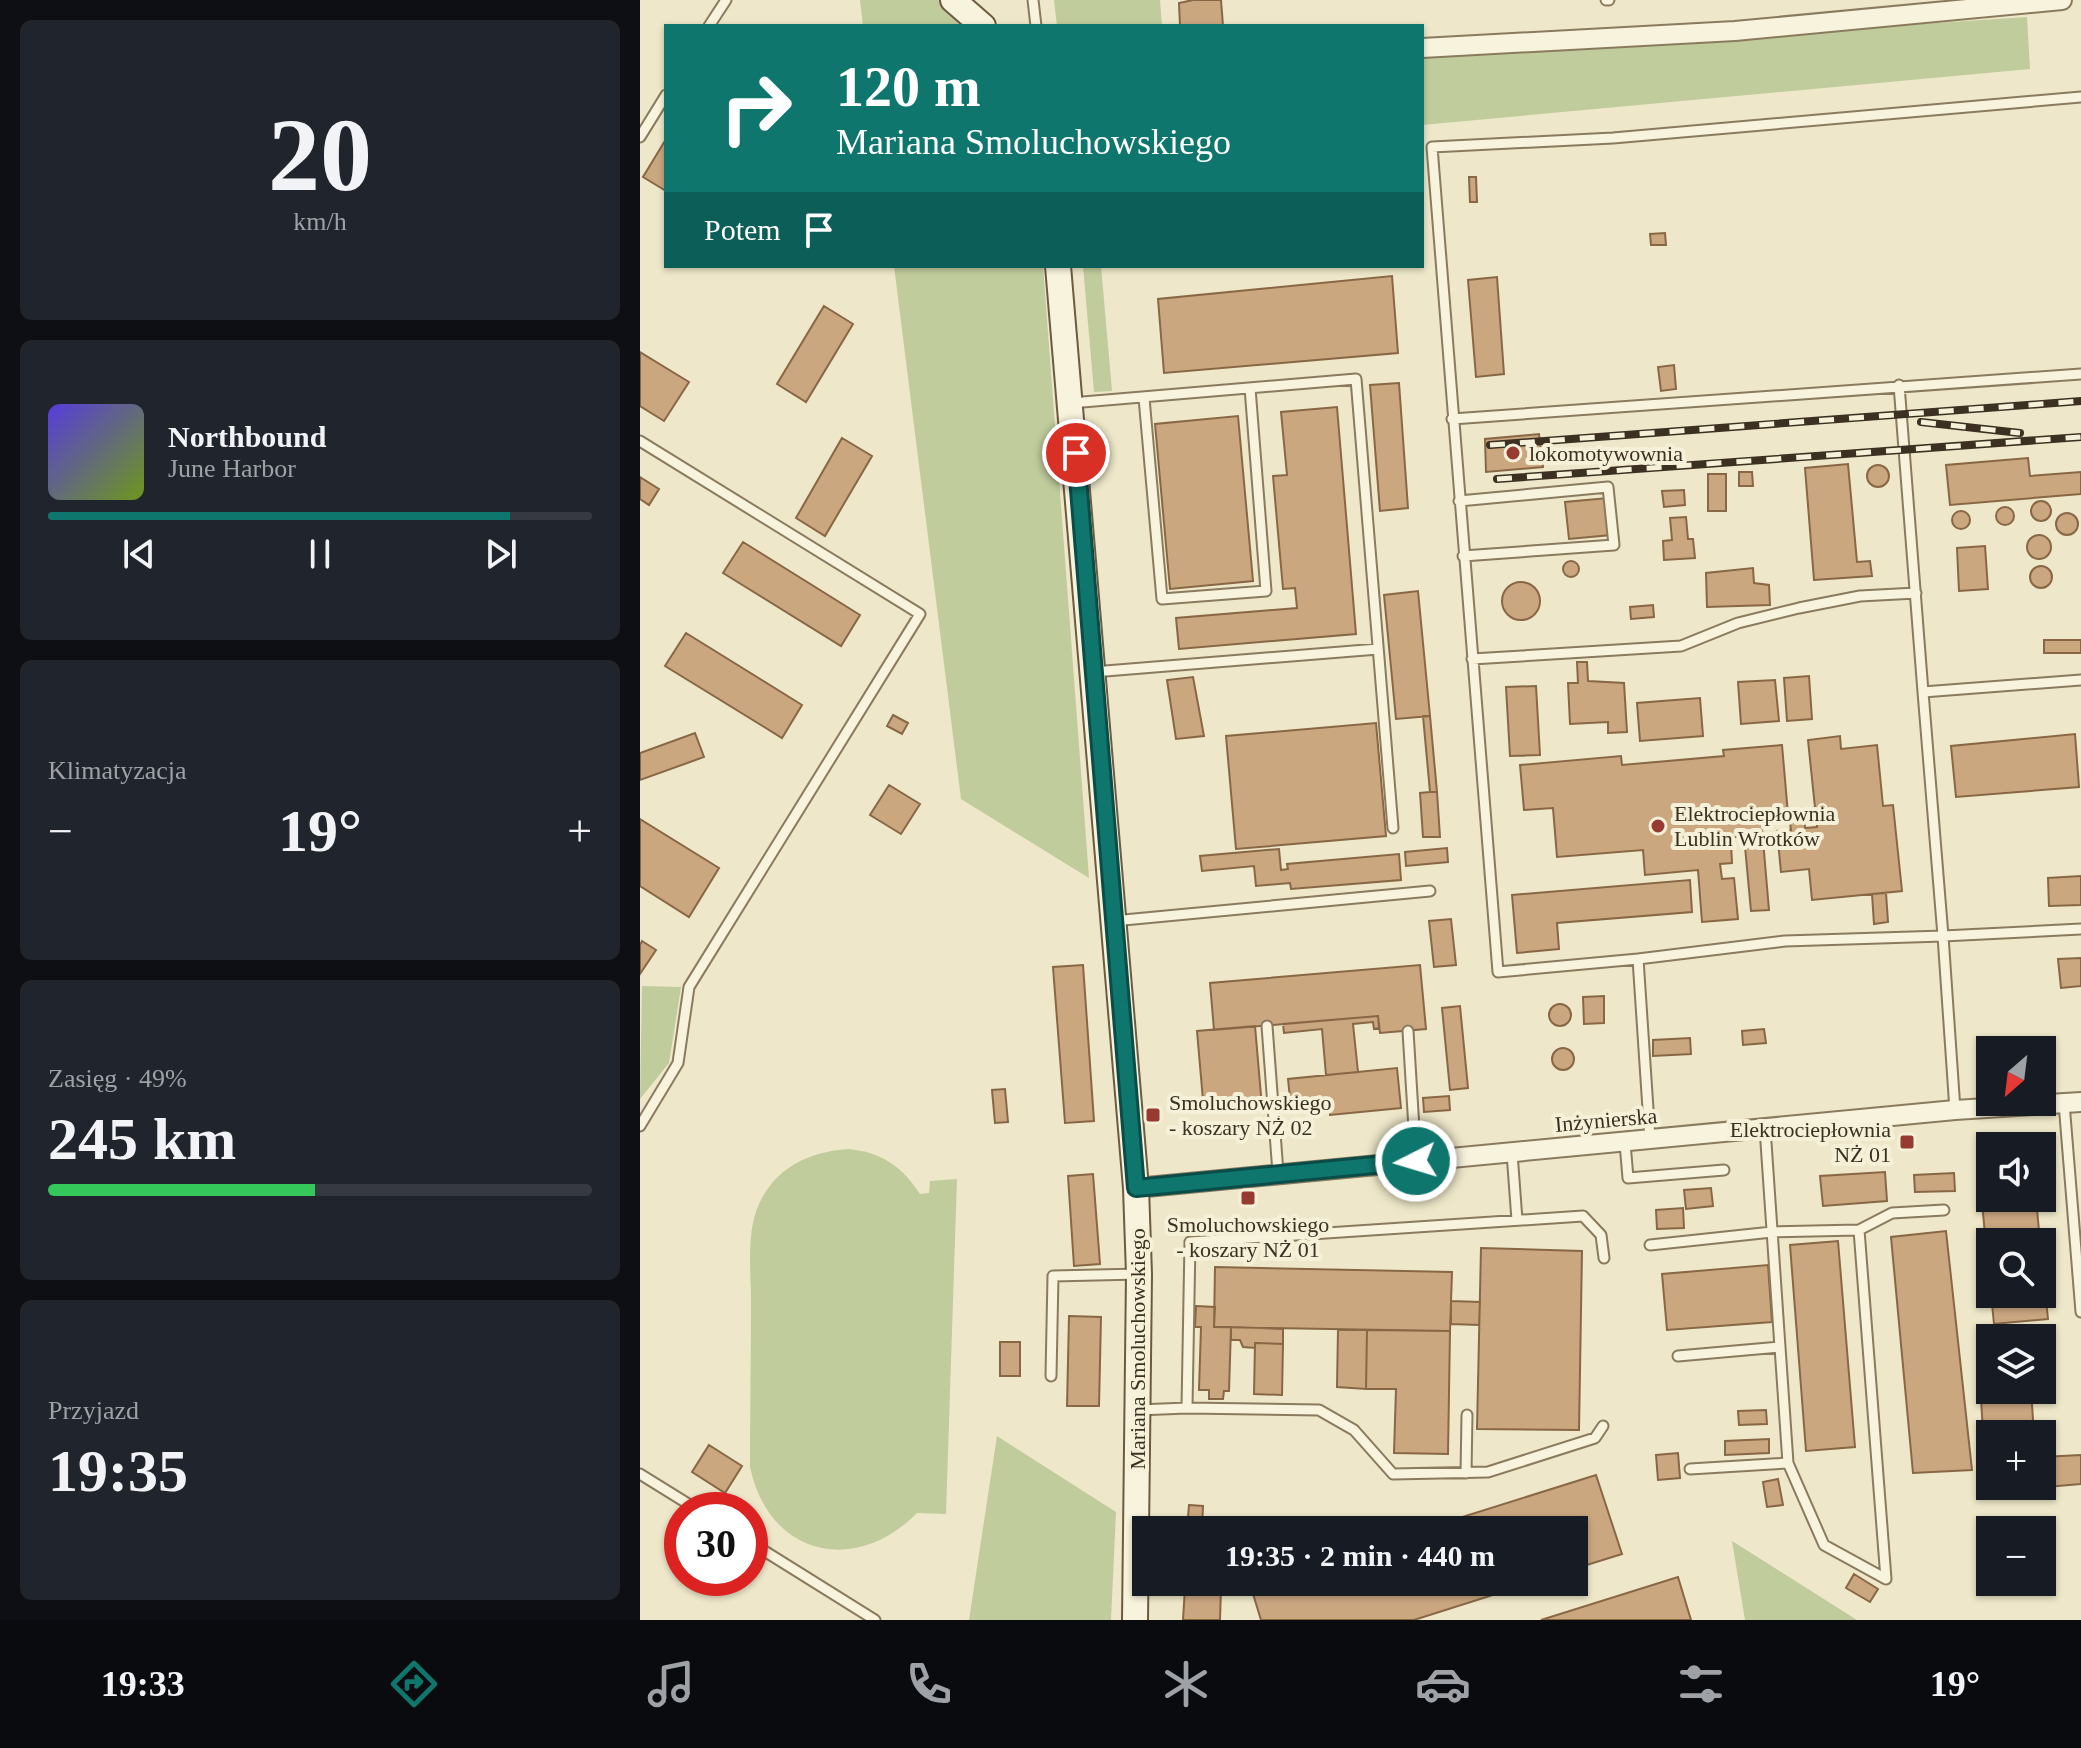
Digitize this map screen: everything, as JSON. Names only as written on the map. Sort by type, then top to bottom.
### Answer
[{"type":"street","points":[[953,0],[981,24]]},
{"type":"street","points":[[1424,48],[1735,31],[2062,0]]},
{"type":"street","name":"Mariana Smoluchowskiego","points":[[1058,268],[1136,1188],[1139,1274],[1135,1620]]},
{"type":"street","name":"Inżynierska","points":[[1136,1188],[1955,1110],[2072,1102]]},
{"type":"lane","points":[[710,24],[726,0]]},
{"type":"lane","points":[[1033,0],[1036,24]]},
{"type":"lane","points":[[2081,97],[1613,138],[1432,147],[1498,972],[1785,941],[2081,929]]},
{"type":"lane","points":[[640,137],[664,98]]},
{"type":"lane","points":[[1452,419],[2081,374]]},
{"type":"lane","points":[[1071,403],[1356,379],[1393,828]]},
{"type":"lane","points":[[1899,385],[1955,1110]]},
{"type":"lane","points":[[1144,398],[1162,599],[1266,591],[1250,388]]},
{"type":"lane","points":[[640,441],[920,614],[689,987],[678,1063],[640,1126]]},
{"type":"lane","points":[[1459,501],[1608,487],[1614,545],[1463,556]]},
{"type":"lane","points":[[1472,659],[1681,646],[1738,623],[1799,608],[1860,596],[1916,593]]},
{"type":"lane","points":[[1093,672],[1378,649]]},
{"type":"lane","points":[[1923,692],[2081,680]]},
{"type":"lane","points":[[1113,921],[1430,891]]},
{"type":"lane","points":[[1638,959],[1650,1140]]},
{"type":"lane","points":[[1267,1026],[1278,1173]]},
{"type":"lane","points":[[1408,1031],[1416,1161]]},
{"type":"lane","points":[[2072,1102],[2081,1312]]},
{"type":"lane","points":[[1765,1128],[1788,1463],[1824,1545],[1886,1579],[1859,1230]]},
{"type":"lane","points":[[1625,1143],[1628,1178],[1724,1170]]},
{"type":"lane","points":[[1512,1153],[1517,1220]]},
{"type":"lane","points":[[1650,1245],[1772,1232],[1859,1230],[1892,1213],[1944,1210]]},
{"type":"lane","points":[[1187,1408],[1190,1242],[1583,1216],[1601,1235],[1604,1258]]},
{"type":"lane","points":[[1051,1376],[1053,1276],[1139,1274]]},
{"type":"lane","points":[[1678,1356],[1780,1347]]},
{"type":"lane","points":[[1137,1410],[1319,1410],[1354,1430],[1393,1474],[1488,1472],[1595,1438],[1603,1426]]},
{"type":"lane","points":[[1466,1473],[1467,1415]]},
{"type":"lane","points":[[1690,1469],[1788,1463]]},
{"type":"lane","points":[[640,1474],[669,1492]]},
{"type":"lane","points":[[768,1553],[875,1620]]},
{"type":"green space","points":[[860,0],[938,0],[966,24],[863,24]]},
{"type":"green space","points":[[1054,0],[1160,0],[1162,24],[1057,24]]},
{"type":"green space","points":[[2027,17],[2030,69],[1424,125],[1424,57]]},
{"type":"green space","points":[[894,268],[1043,268],[1089,878],[961,799]]},
{"type":"green space","points":[[1083,268],[1101,268],[1112,391],[1094,392]]},
{"type":"green space","points":[[642,986],[681,987],[669,1063],[640,1099]]},
{"type":"green space","points":[[848,1149],[881,1157],[898,1168],[920,1194],[929,1193],[930,1181],[957,1179],[946,1514],[917,1513],[893,1533],[867,1545],[842,1550],[817,1547],[795,1537],[775,1521],[768,1510],[768,1492],[758,1492],[750,1467],[750,1252],[755,1215],[766,1191],[784,1171],[807,1158]]},
{"type":"green space","points":[[997,1436],[1116,1512],[1111,1620],[969,1620]]},
{"type":"green space","points":[[1732,1541],[1857,1620],[1745,1620]]},
{"type":"building","points":[[1221,0],[1223,24],[1180,24],[1179,3]]},
{"type":"building","points":[[664,142],[664,190],[643,177]]},
{"type":"building","points":[[1469,177],[1476,177],[1477,202],[1470,202]]},
{"type":"building","points":[[1665,233],[1666,245],[1651,245],[1650,234]]},
{"type":"building","points":[[1392,276],[1398,353],[1164,373],[1158,299]]},
{"type":"building","points":[[1497,277],[1504,374],[1476,377],[1468,280]]},
{"type":"building","points":[[824,306],[853,324],[806,402],[777,384]]},
{"type":"building","points":[[640,352],[689,382],[664,421],[640,406]]},
{"type":"building","points":[[1674,365],[1676,389],[1661,391],[1658,367]]},
{"type":"building","points":[[1399,383],[1408,508],[1380,511],[1370,385]]},
{"type":"building","points":[[1337,407],[1356,634],[1179,649],[1176,618],[1297,608],[1295,588],[1283,589],[1273,476],[1287,475],[1281,412]]},
{"type":"building","points":[[1238,416],[1253,581],[1170,589],[1155,424]]},
{"type":"building","name":"lokomotywownia","points":[[1539,434],[1543,467],[1486,472],[1485,439]]},
{"type":"building","points":[[842,438],[872,456],[825,536],[796,518]]},
{"type":"building","points":[[2028,458],[2030,476],[2081,472],[2081,494],[1950,505],[1946,465]]},
{"type":"building","points":[[1848,464],[1857,562],[1870,561],[1872,576],[1814,580],[1805,468]]},
{"type":"building","points":[[1878,465],[1886,468],[1889,476],[1886,484],[1878,487],[1870,484],[1867,476],[1870,468]]},
{"type":"building","points":[[1739,472],[1752,472],[1753,486],[1739,486]]},
{"type":"building","points":[[1708,474],[1726,474],[1726,511],[1708,511]]},
{"type":"building","points":[[640,477],[659,489],[649,505],[640,499]]},
{"type":"building","points":[[1684,490],[1685,505],[1664,507],[1662,491]]},
{"type":"building","points":[[1608,498],[1611,535],[1569,539],[1565,502]]},
{"type":"building","points":[[2041,501],[2048,504],[2051,511],[2048,518],[2041,521],[2034,518],[2031,511],[2034,504]]},
{"type":"building","points":[[2005,507],[2014,516],[2005,525],[1996,516]]},
{"type":"building","points":[[1961,511],[1970,520],[1961,529],[1952,520]]},
{"type":"building","points":[[2067,513],[2075,516],[2078,524],[2075,532],[2067,535],[2059,532],[2056,524],[2059,516]]},
{"type":"building","points":[[1686,517],[1688,539],[1693,539],[1695,558],[1664,560],[1663,541],[1672,540],[1670,518]]},
{"type":"building","points":[[2039,535],[2048,538],[2051,547],[2048,556],[2039,559],[2030,556],[2027,547],[2030,538]]},
{"type":"building","points":[[743,542],[860,615],[841,646],[723,573]]},
{"type":"building","points":[[1985,546],[1988,589],[1959,591],[1957,548]]},
{"type":"building","points":[[1568,561],[1574,561],[1579,569],[1577,575],[1568,577],[1563,572],[1563,566]]},
{"type":"building","points":[[2037,566],[2045,566],[2052,577],[2045,588],[2037,588],[2030,581],[2030,573]]},
{"type":"building","points":[[1753,568],[1754,583],[1769,585],[1770,605],[1707,607],[1706,573]]},
{"type":"building","points":[[1521,582],[1534,588],[1540,601],[1534,614],[1521,620],[1508,614],[1502,601],[1508,588]]},
{"type":"building","points":[[1418,591],[1430,716],[1396,719],[1384,595]]},
{"type":"building","points":[[1653,605],[1654,617],[1631,619],[1630,607]]},
{"type":"building","points":[[686,633],[802,705],[782,738],[665,666]]},
{"type":"building","points":[[2044,640],[2081,640],[2081,653],[2044,653]]},
{"type":"building","points":[[1577,662],[1587,662],[1588,681],[1624,683],[1627,732],[1608,733],[1608,722],[1570,724],[1568,683],[1578,683]]},
{"type":"building","points":[[1809,676],[1812,719],[1787,721],[1784,678]]},
{"type":"building","points":[[1193,677],[1204,736],[1176,739],[1167,680]]},
{"type":"building","points":[[1775,680],[1779,721],[1741,724],[1738,682]]},
{"type":"building","points":[[1536,686],[1540,755],[1510,756],[1506,687]]},
{"type":"building","points":[[1700,698],[1703,736],[1640,741],[1637,703]]},
{"type":"building","points":[[893,715],[908,723],[902,734],[887,726]]},
{"type":"building","points":[[1423,716],[1430,716],[1437,792],[1430,792]]},
{"type":"building","points":[[1376,723],[1386,836],[1236,849],[1226,736]]},
{"type":"building","points":[[695,733],[704,757],[640,780],[640,753]]},
{"type":"building","points":[[2075,734],[2079,787],[1956,797],[1951,746]]},
{"type":"building","points":[[1840,736],[1841,749],[1877,745],[1883,806],[1893,805],[1902,891],[1812,900],[1809,869],[1781,872],[1777,831],[1791,830],[1789,816],[1804,815],[1805,828],[1817,827],[1808,740]]},
{"type":"building","name":"Elektrociepłownia Lublin Wrotków","points":[[1782,745],[1788,814],[1761,817],[1769,910],[1751,911],[1744,836],[1718,839],[1719,844],[1731,843],[1732,863],[1720,864],[1722,879],[1734,878],[1738,919],[1702,922],[1698,870],[1645,875],[1643,850],[1557,857],[1553,808],[1524,810],[1520,765],[1621,756],[1622,765],[1724,756],[1723,750]]},
{"type":"building","points":[[889,785],[920,804],[901,834],[870,815]]},
{"type":"building","points":[[1437,792],[1440,837],[1423,837],[1420,793]]},
{"type":"building","points":[[640,819],[719,868],[689,917],[640,886]]},
{"type":"building","points":[[1447,848],[1448,862],[1406,866],[1405,852]]},
{"type":"building","points":[[1279,849],[1281,870],[1288,869],[1287,864],[1399,854],[1401,880],[1291,889],[1290,883],[1256,886],[1254,866],[1202,871],[1200,856]]},
{"type":"building","points":[[2081,876],[2081,905],[2049,906],[2048,878]]},
{"type":"building","points":[[1690,880],[1692,912],[1557,923],[1559,949],[1517,953],[1512,895]]},
{"type":"building","points":[[1886,893],[1888,922],[1874,924],[1872,894]]},
{"type":"building","points":[[1451,919],[1456,965],[1434,967],[1429,921]]},
{"type":"building","points":[[642,941],[656,950],[640,974],[640,945]]},
{"type":"building","points":[[2081,958],[2081,986],[2061,988],[2058,959]]},
{"type":"building","points":[[1083,965],[1094,1121],[1065,1123],[1053,967]]},
{"type":"building","points":[[1420,965],[1426,1029],[1380,1033],[1378,1016],[1214,1030],[1210,983]]},
{"type":"building","points":[[1604,996],[1604,1023],[1584,1024],[1583,997]]},
{"type":"building","points":[[1556,1004],[1564,1004],[1571,1015],[1564,1026],[1556,1026],[1549,1019],[1549,1011]]},
{"type":"building","points":[[1460,1006],[1468,1088],[1450,1090],[1442,1008]]},
{"type":"building","points":[[1378,1016],[1379,1028],[1374,1029],[1373,1022],[1353,1024],[1358,1072],[1326,1075],[1322,1029],[1284,1033],[1283,1024]]},
{"type":"building","points":[[1255,1026],[1262,1107],[1204,1112],[1197,1031]]},
{"type":"building","points":[[1764,1029],[1766,1043],[1743,1045],[1742,1031]]},
{"type":"building","points":[[1690,1038],[1691,1054],[1653,1056],[1653,1040]]},
{"type":"building","points":[[1563,1048],[1571,1051],[1574,1059],[1571,1067],[1563,1070],[1555,1067],[1552,1059],[1555,1051]]},
{"type":"building","points":[[1397,1068],[1401,1108],[1330,1115],[1329,1104],[1291,1108],[1288,1079]]},
{"type":"building","points":[[1005,1089],[1008,1122],[995,1123],[992,1090]]},
{"type":"building","points":[[1449,1096],[1450,1110],[1424,1112],[1423,1098]]},
{"type":"building","points":[[1885,1172],[1887,1201],[1823,1206],[1820,1176]]},
{"type":"building","points":[[1954,1173],[1955,1191],[1915,1192],[1914,1175]]},
{"type":"building","points":[[1093,1174],[1100,1264],[1074,1266],[1068,1176]]},
{"type":"building","points":[[1711,1188],[1713,1206],[1686,1209],[1684,1190]]},
{"type":"building","points":[[1683,1208],[1684,1228],[1657,1229],[1656,1210]]},
{"type":"building","points":[[1983,1212],[2037,1212],[2039,1228],[1984,1228]]},
{"type":"building","points":[[1946,1231],[1972,1470],[1913,1473],[1891,1237]]},
{"type":"building","points":[[1838,1241],[1855,1447],[1806,1451],[1790,1245]]},
{"type":"building","points":[[1481,1248],[1582,1251],[1579,1430],[1477,1429]]},
{"type":"building","points":[[1768,1265],[1772,1322],[1667,1330],[1662,1274]]},
{"type":"building","points":[[1215,1267],[1452,1272],[1450,1331],[1214,1327]]},
{"type":"building","points":[[1451,1301],[1480,1302],[1479,1325],[1451,1324]]},
{"type":"building","points":[[1196,1306],[1215,1307],[1214,1327],[1231,1327],[1229,1391],[1224,1391],[1223,1399],[1209,1399],[1209,1390],[1199,1390],[1201,1327],[1195,1327]]},
{"type":"building","points":[[1992,1308],[2047,1308],[2048,1319],[1994,1324]]},
{"type":"building","points":[[1069,1316],[1101,1317],[1099,1406],[1067,1406]]},
{"type":"building","points":[[1231,1327],[1283,1329],[1283,1344],[1255,1343],[1255,1348],[1243,1347],[1240,1340],[1231,1340]]},
{"type":"building","points":[[1338,1330],[1367,1330],[1366,1389],[1337,1387]]},
{"type":"building","points":[[1367,1330],[1450,1331],[1448,1454],[1394,1453],[1396,1389],[1366,1389]]},
{"type":"building","points":[[1000,1342],[1020,1342],[1020,1376],[1000,1376]]},
{"type":"building","points":[[1255,1343],[1283,1344],[1282,1395],[1254,1394]]},
{"type":"building","points":[[1981,1404],[2032,1404],[2033,1420],[1982,1420]]},
{"type":"building","points":[[1766,1410],[1767,1424],[1739,1425],[1738,1411]]},
{"type":"building","points":[[1769,1439],[1769,1453],[1725,1455],[1725,1441]]},
{"type":"building","points":[[709,1445],[742,1466],[726,1492],[692,1472]]},
{"type":"building","points":[[1678,1453],[1680,1478],[1658,1480],[1656,1455]]},
{"type":"building","points":[[2081,1455],[2081,1484],[2056,1486],[2056,1456]]},
{"type":"building","points":[[1596,1475],[1622,1554],[1588,1565],[1588,1516],[1466,1516]]},
{"type":"building","points":[[1778,1479],[1783,1505],[1767,1507],[1763,1482]]},
{"type":"building","points":[[1189,1505],[1203,1506],[1203,1516],[1188,1516]]},
{"type":"building","points":[[1854,1574],[1878,1589],[1870,1602],[1846,1588]]},
{"type":"building","points":[[1678,1577],[1691,1620],[1541,1620]]},
{"type":"building","points":[[1184,1596],[1221,1596],[1220,1620],[1183,1620]]},
{"type":"building","points":[[1254,1596],[1490,1596],[1414,1620],[1261,1620]]},
{"type":"railway","points":[[1490,445],[2081,401]]},
{"type":"railway","points":[[1921,422],[2020,433]]},
{"type":"railway","points":[[1497,479],[2081,437]]},
{"type":"place","name":"lokomotywownia","points":[[1513,453]]},
{"type":"place","name":"Elektrociepłownia Lublin Wrotków","points":[[1658,826]]},
{"type":"place","name":"Smoluchowskiego - koszary NŻ 02","points":[[1153,1115]]},
{"type":"place","name":"Elektrociepłownia NŻ 01","points":[[1907,1142]]},
{"type":"place","name":"Smoluchowskiego - koszary NŻ 01","points":[[1248,1198]]},
{"type":"route","points":[[1076,453],[1136,1188],[1416,1161]]}]
